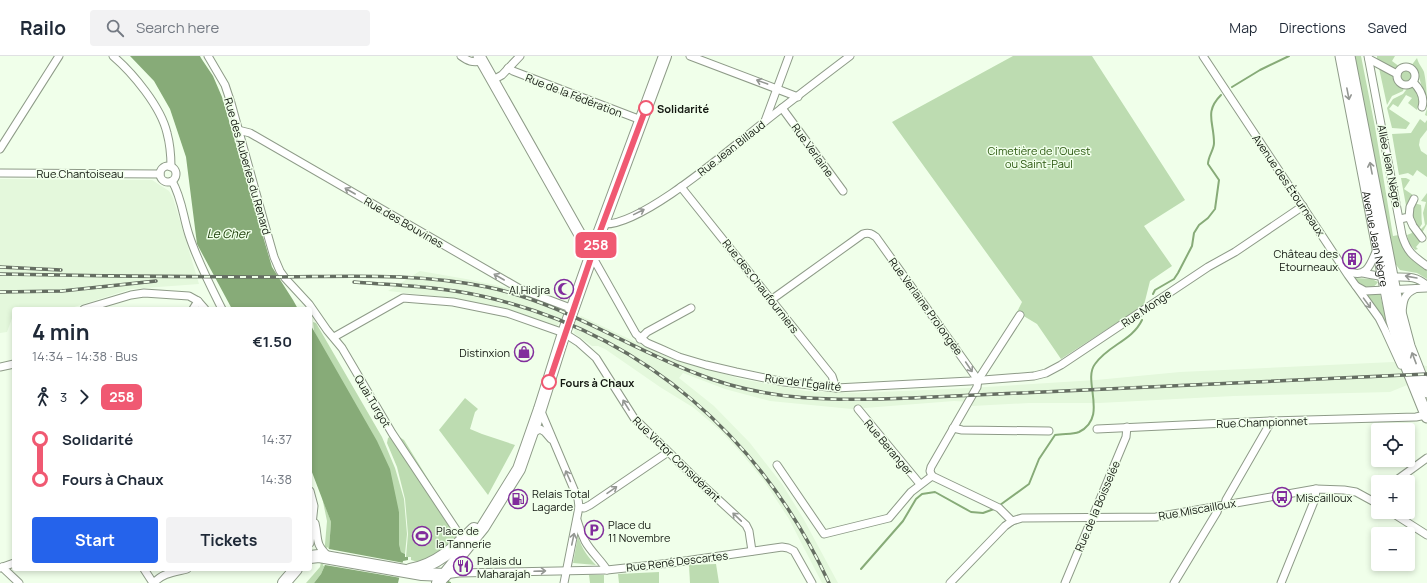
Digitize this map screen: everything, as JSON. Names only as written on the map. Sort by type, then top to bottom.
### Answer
[{"type":"main road","points":[[320,555],[419,576],[442,579],[456,569],[520,469],[564,333],[665,56]]},
{"type":"main road","name":"Avenue Jean Nègre","points":[[1340,56],[1377,248],[1387,277]]},
{"type":"main road","name":"Avenue Jean Nègre","points":[[1349,56],[1387,277],[1409,346],[1427,416]]},
{"type":"main road","points":[[480,58],[592,256]]},
{"type":"main road","name":"Avenue Jean Nègre","points":[[1390,290],[1392,321],[1397,341],[1423,396]]},
{"type":"main road","points":[[419,576],[432,563],[466,537],[493,510]]},
{"type":"main road","points":[[284,583],[294,571]]},
{"type":"street","points":[[0,149],[59,56]]},
{"type":"street","points":[[113,56],[136,80],[154,105],[167,131],[171,148],[171,167],[175,170],[176,175],[172,181],[165,182],[161,179],[160,174],[164,168],[171,167]]},
{"type":"street","name":"Rue des Auberies du Renard","points":[[208,56],[225,85],[274,257],[285,278]]},
{"type":"street","points":[[460,56],[475,63],[480,58]]},
{"type":"street","points":[[492,80],[502,75],[520,56]]},
{"type":"street","points":[[690,56],[798,97]]},
{"type":"street","points":[[765,121],[789,56]]},
{"type":"street","name":"Rue Jean Billaud","points":[[603,224],[610,225],[618,223],[658,203],[850,56]]},
{"type":"street","name":"Avenue des Étourneaux","points":[[1203,56],[1385,330],[1409,384],[1423,396]]},
{"type":"street","points":[[1369,57],[1397,74]]},
{"type":"street","name":"Allée Jean Nègre","points":[[1369,57],[1405,246],[1413,256],[1427,266]]},
{"type":"street","points":[[1409,67],[1415,74],[1413,82],[1408,85],[1402,84],[1398,80],[1397,74],[1401,69],[1409,67]]},
{"type":"street","name":"Rue de la Fédération","points":[[508,68],[512,71],[641,120]]},
{"type":"street","points":[[1413,82],[1420,90],[1423,97],[1422,107]]},
{"type":"street","name":"Rue Verlaine","points":[[782,108],[843,191]]},
{"type":"street","name":"Rue des Bouvines","points":[[238,130],[250,133],[520,289],[573,309]]},
{"type":"street","name":"Rue Chantoiseau","points":[[0,172],[160,174]]},
{"type":"street","points":[[172,181],[178,195],[195,254],[221,307]]},
{"type":"street","name":"Rue des Chaufourniers","points":[[682,186],[832,376],[836,388]]},
{"type":"street","points":[[1414,200],[1410,207],[1409,217],[1422,238]]},
{"type":"street","name":"Rue Monge","points":[[978,380],[1034,376],[1046,373],[1061,365],[1303,206]]},
{"type":"street","points":[[1400,219],[1409,217]]},
{"type":"street","name":"Rue Verlaine Prolongée","points":[[771,300],[863,234],[872,234],[876,237],[978,380]]},
{"type":"street","points":[[1363,273],[1369,266],[1377,248]]},
{"type":"street","points":[[592,256],[638,336],[691,308]]},
{"type":"street","points":[[1346,270],[1356,274],[1363,273],[1387,277],[1406,276],[1417,278],[1423,281],[1427,287],[1390,290],[1365,290],[1356,286]]},
{"type":"street","name":"Quai Turgot","points":[[285,278],[311,307]]},
{"type":"street","points":[[1402,323],[1405,297],[1408,292],[1417,288]]},
{"type":"street","points":[[91,307],[131,295],[144,293],[180,294],[198,301],[203,307]]},
{"type":"street","name":"Rue Victor Considérant","points":[[334,337],[404,298],[453,302],[501,312],[564,333],[578,342],[596,358],[634,418],[746,525],[749,531],[752,551]]},
{"type":"street","points":[[194,307],[198,301]]},
{"type":"street","name":"Quai Turgot","points":[[312,308],[342,348],[392,433],[455,528],[466,537]]},
{"type":"street","points":[[950,583],[1012,521],[997,507],[932,476],[930,471],[931,467],[977,387],[978,380],[1020,315]]},
{"type":"street","name":"Rue de l'Égalité","points":[[638,336],[647,343],[679,357],[736,372],[784,382],[836,388],[978,380]]},
{"type":"street","points":[[0,367],[12,364]]},
{"type":"street","points":[[540,409],[578,499],[579,507],[564,583]]},
{"type":"street","name":"Rue Beranger","points":[[858,410],[920,484]]},
{"type":"street","name":"Rue Championnet","points":[[1097,429],[1427,416]]},
{"type":"street","points":[[1174,583],[1217,512],[1226,500],[1270,421]]},
{"type":"street","points":[[953,428],[962,430],[1049,431]]},
{"type":"street","name":"Rue de la Boisselée","points":[[1065,583],[1126,437],[1127,428]]},
{"type":"street","points":[[532,433],[539,429],[545,432],[555,446]]},
{"type":"street","points":[[579,507],[584,508],[590,505],[668,452]]},
{"type":"street","points":[[1404,475],[1427,458]]},
{"type":"street","points":[[777,465],[824,534],[889,518],[911,492],[932,476]]},
{"type":"street","points":[[1281,583],[1315,499],[1316,489]]},
{"type":"street","name":"Rue Miscailloux","points":[[1012,521],[1022,518],[1093,516],[1156,517],[1316,489],[1356,492],[1371,500]]},
{"type":"street","points":[[312,498],[314,506],[312,526]]},
{"type":"street","points":[[313,517],[320,555]]},
{"type":"street","points":[[576,519],[585,542],[607,570]]},
{"type":"street","points":[[1402,519],[1427,535]]},
{"type":"street","points":[[453,548],[456,536],[455,528]]},
{"type":"street","points":[[456,569],[452,557],[454,553],[468,540],[466,537]]},
{"type":"street","name":"Rue René Descartes","points":[[456,569],[607,570],[670,564],[782,547],[794,551],[812,583]]},
{"type":"street","points":[[12,564],[1,568],[19,583]]},
{"type":"street","points":[[145,571],[153,583],[164,575],[179,571]]},
{"type":"shaded area","points":[[0,179],[152,180],[169,191],[173,198],[199,284],[131,289],[74,307],[12,307],[12,318],[7,332],[0,333]]},
{"type":"shaded area","points":[[420,271],[513,289],[564,309],[580,317],[581,316],[667,357],[741,379],[806,391],[857,393],[970,388],[1096,380],[1180,372],[1393,362],[1427,366],[1427,377],[1390,392],[1234,396],[1099,403],[1029,403],[972,406],[972,402],[954,401],[852,409],[770,401],[725,389],[683,373],[679,378],[714,406],[750,443],[782,484],[803,518],[838,583],[822,583],[789,519],[764,481],[721,431],[694,408],[660,387],[605,349],[598,346],[592,346],[574,333],[575,330],[559,323],[557,326],[461,299],[388,291]]},
{"type":"green space","name":"Cimetière de l’Ouest ou Saint-Paul","points":[[1013,56],[1092,56],[1185,200],[1144,226],[1172,266],[1150,281],[1144,305],[1061,359],[1037,324],[1017,312],[1022,302],[892,122]]},
{"type":"green space","points":[[1355,56],[1361,56],[1375,127],[1393,236],[1399,235],[1404,250],[1427,269],[1427,279],[1417,273],[1400,270],[1394,262]]},
{"type":"green space","points":[[1377,56],[1395,56],[1392,61],[1400,67],[1396,71],[1377,59]]},
{"type":"green space","points":[[1417,58],[1424,72],[1427,108],[1417,70],[1411,66]]},
{"type":"green space","points":[[1379,68],[1395,75],[1397,82],[1404,87],[1403,91],[1392,96],[1387,105]]},
{"type":"green space","points":[[1406,69],[1411,71],[1413,76],[1411,81],[1406,83],[1401,81],[1399,76],[1401,71]]},
{"type":"green space","points":[[1409,86],[1414,86],[1417,88],[1420,101],[1417,110],[1408,103],[1412,98],[1406,95],[1398,107],[1393,104],[1389,109],[1410,123],[1406,129],[1392,128],[1387,108],[1393,99],[1403,94]]},
{"type":"green space","points":[[1420,119],[1425,123],[1427,120],[1427,130],[1420,139],[1419,145],[1421,151],[1427,155],[1427,177],[1417,170],[1413,176],[1408,173],[1399,175],[1392,134],[1411,133]]},
{"type":"green space","points":[[1401,178],[1410,180],[1404,189],[1413,195],[1409,202],[1407,211]]},
{"type":"green space","points":[[1427,193],[1427,224],[1422,233],[1420,230],[1425,225],[1423,213],[1426,202],[1421,201]]},
{"type":"green space","points":[[1414,203],[1421,205],[1422,224],[1417,228],[1412,215]]},
{"type":"green space","points":[[1410,223],[1421,241],[1416,247],[1418,249],[1415,250],[1409,243],[1407,235],[1412,233]]},
{"type":"green space","points":[[1355,278],[1372,279],[1378,282],[1372,287],[1367,287],[1359,285]]},
{"type":"green space","points":[[1380,294],[1388,327],[1386,328],[1366,295]]},
{"type":"green space","points":[[313,322],[316,323],[382,437],[395,468],[404,499],[407,534],[405,554],[401,552],[399,544],[399,512],[314,331]]},
{"type":"green space","points":[[465,398],[478,409],[475,412],[470,429],[515,445],[488,495],[439,430]]},
{"type":"green space","points":[[395,434],[404,440],[457,526],[456,537],[451,541],[454,546],[425,564],[411,560],[411,557],[406,557],[408,534],[405,499],[397,467],[387,443],[388,438]]},
{"type":"green space","points":[[322,497],[331,522],[329,549],[321,574],[314,583],[306,583],[320,567],[325,544],[327,521]]},
{"type":"green space","points":[[578,536],[585,552],[596,565],[573,563]]},
{"type":"green space","points":[[716,564],[719,583],[690,583],[689,565]]},
{"type":"green space","points":[[659,572],[659,583],[619,583],[618,574]]},
{"type":"green space","points":[[589,575],[604,575],[604,583],[590,583]]},
{"type":"water","name":"Le Cher","points":[[130,56],[200,56],[213,76],[222,97],[272,267],[297,307],[231,307],[197,244],[186,157],[170,109],[154,81]]},
{"type":"water","points":[[312,327],[377,441],[390,469],[399,512],[399,544],[401,552],[405,554],[405,557],[408,557],[408,560],[403,561],[398,583],[314,583],[321,574],[325,565],[329,549],[331,522],[312,472]]},
{"type":"pier","points":[[327,547],[329,549],[404,563],[401,578],[325,565],[323,566]]},
{"type":"waterway","points":[[1232,87],[1260,70],[1289,56]]},
{"type":"waterway","points":[[1153,294],[1155,290],[1174,279],[1192,246],[1194,233],[1199,225],[1208,218],[1215,209],[1219,180],[1208,164],[1214,143],[1211,112],[1216,101],[1221,95]]},
{"type":"waterway","points":[[1000,505],[1029,484],[1039,459],[1055,435],[1076,433],[1088,425],[1094,408],[1091,380],[1092,371],[1095,364],[1106,352],[1132,333],[1142,320]]},
{"type":"waterway","points":[[861,569],[903,521],[916,499],[922,494],[935,492],[971,512],[983,513],[994,509]]},
{"type":"railway","points":[[0,267],[61,270]]},
{"type":"railway","points":[[0,274],[200,277],[377,276],[460,282],[487,287],[541,303],[669,362],[722,383],[749,390],[802,398],[912,398],[1427,374]]},
{"type":"railway","points":[[0,292],[62,291],[156,281]]},
{"type":"railway","points":[[354,282],[404,285],[486,297],[543,314],[597,337],[646,366],[692,400],[733,439],[769,482],[802,531],[829,583]]},
{"type":"bus line","name":"258","points":[[549,382],[564,333],[599,234],[646,108]]},
{"type":"place","name":"Solidarité","points":[[646,108]]},
{"type":"place","name":"Château des Etourneaux","points":[[1352,259]]},
{"type":"place","name":"Al Hidjra","points":[[564,289]]},
{"type":"place","name":"Distinxion","points":[[524,352]]},
{"type":"place","name":"Fours à Chaux","points":[[549,382]]},
{"type":"place","name":"Miscailloux","points":[[1282,497]]},
{"type":"place","name":"Relais Total Lagarde","points":[[518,499]]},
{"type":"place","name":"Place du 11 Novembre","points":[[594,530]]},
{"type":"place","name":"Place de la Tannerie","points":[[422,536]]},
{"type":"place","name":"Palais du Maharajah","points":[[463,566]]}]
